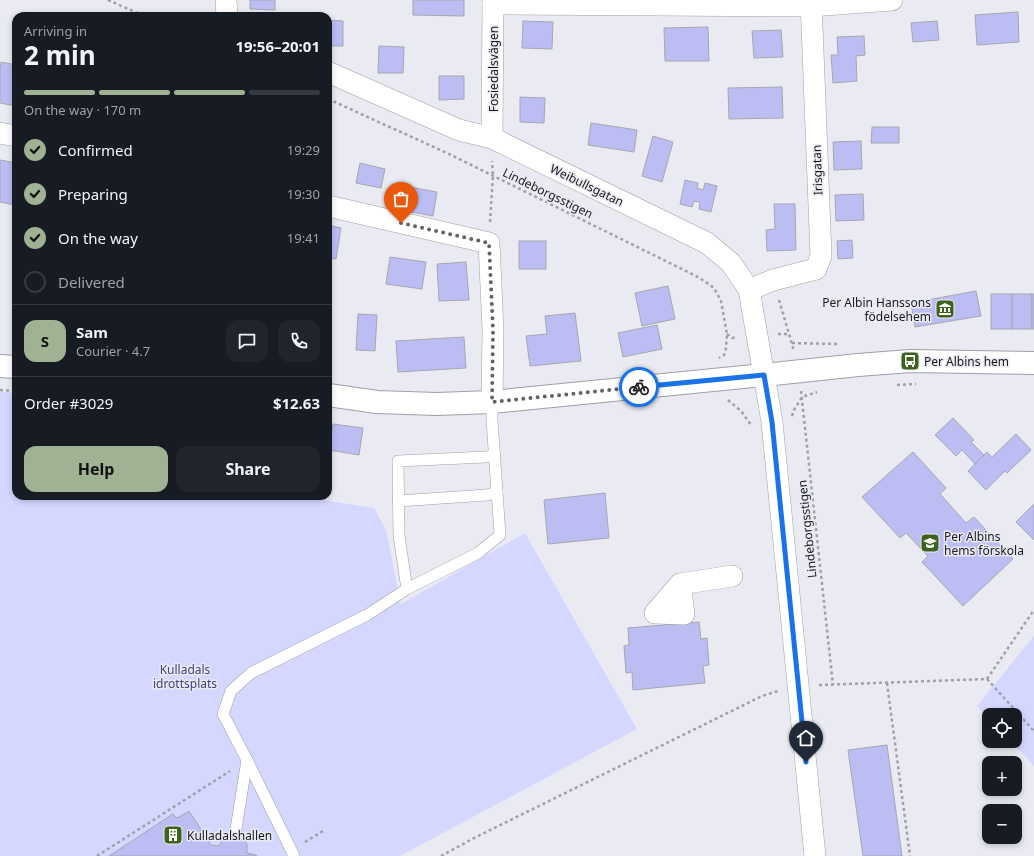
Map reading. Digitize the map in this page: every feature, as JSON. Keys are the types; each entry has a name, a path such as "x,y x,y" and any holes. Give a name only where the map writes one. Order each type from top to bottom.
{"street":[{"path":"226,0 227,12"},
{"path":"493,2 811,3 892,0"},
{"name":"Fosiedalsvägen","path":"492,138 493,2"},
{"name":"Irisgatan","path":"749,290 773,280 816,269 821,256 811,3"},
{"name":"Weibullsgatan","path":"332,74 459,130 492,138 707,243 731,263 749,290 772,422 815,856"},
{"path":"0,132 12,135"},
{"path":"332,207 489,243 493,330 492,402"},
{"path":"332,396 377,402 437,404 492,402 910,361 1034,363"},
{"path":"0,366 12,367"},
{"path":"680,584 732,576"}],"lane":[{"path":"294,856 223,714 231,691 252,673 367,615 407,589 478,553 500,535 492,402"},
{"path":"407,589 399,536 398,461 486,457 495,455"},
{"path":"398,501 487,495 498,492"},
{"path":"236,829 247,760"}],"path":[{"path":"108,0 135,12"},
{"name":"Lindeborgsstigen","path":"332,101 447,153 700,278 714,288 721,301 727,334 724,355 718,358"},
{"path":"489,243 493,176 492,138"},
{"path":"773,280 789,334"},
{"name":"Lindeborgsstigen","path":"799,371 833,685"},
{"path":"0,390 12,391"},
{"path":"987,679 1034,610"},
{"path":"441,856 483,833 762,696 798,686 987,679"},
{"path":"987,679 1034,731"},
{"path":"887,683 910,856"},
{"path":"97,856 247,760"},
{"path":"310,839 323,831"}],"green space":[{"name":"Kulladals idrottsplats","path":"0,392 12,393 12,500 321,500 374,508 386,530 401,604 525,533 637,729 400,856 0,856"},
{"path":"1034,636 1034,766 1017,748 1022,748 1022,708 982,708 982,711 977,706"}],"building":[{"path":"250,0 275,0 275,10 250,9"},
{"path":"413,0 464,0 464,16 413,15"},
{"path":"1018,12 1019,42 977,45 975,15"},
{"path":"332,20 343,21 343,46 332,46"},
{"path":"523,21 553,22 552,49 522,48"},
{"path":"937,21 939,40 913,42 911,23"},
{"path":"708,27 709,61 665,61 664,28"},
{"path":"781,30 783,57 754,58 752,31"},
{"path":"864,36 865,55 856,56 857,81 833,83 831,55 838,55 837,37"},
{"path":"379,46 404,47 403,73 378,73"},
{"path":"1,62 12,64 12,105 0,103"},
{"path":"439,76 464,76 464,99 439,100"},
{"path":"782,87 783,118 729,119 728,88"},
{"path":"520,97 545,98 544,123 520,122"},
{"path":"591,123 637,130 634,152 588,145"},
{"path":"872,127 899,127 899,143 871,143"},
{"path":"653,136 673,142 662,182 642,176"},
{"path":"861,141 862,169 834,170 833,142"},
{"path":"0,160 12,162 12,204 0,202"},
{"path":"360,163 385,169 381,188 356,183"},
{"path":"685,180 698,183 697,188 703,190 705,183 717,186 711,212 699,209 700,202 694,201 692,207 680,204"},
{"path":"410,187 437,192 433,216 406,211"},
{"path":"863,194 864,220 836,221 835,195"},
{"path":"774,204 795,204 796,250 767,251 766,230 775,229"},
{"path":"332,226 341,228 336,259 332,258"},
{"path":"852,240 853,258 838,259 837,241"},
{"path":"519,241 546,241 546,269 519,269"},
{"path":"390,257 426,262 422,289 386,284"},
{"path":"466,262 469,300 439,301 437,264"},
{"path":"668,286 675,319 642,326 635,293"},
{"name":"Per Albin Hanssons födelsehem","path":"976,291 981,316 915,327 911,303"},
{"path":"991,294 1012,294 1012,329 991,329"},
{"path":"1012,294 1032,294 1032,329 1012,329"},
{"path":"1032,294 1034,294 1034,329 1032,329"},
{"path":"575,313 581,361 530,366 526,336 547,334 545,316"},
{"path":"358,314 377,315 375,351 356,350"},
{"path":"657,325 662,349 623,357 618,333"},
{"path":"464,337 466,368 398,372 396,341"},
{"path":"953,418 974,440 971,442 984,455 975,464 962,450 956,456 935,435"},
{"path":"333,424 363,428 359,455 332,450"},
{"path":"1016,434 1031,450 1007,473 1005,471 986,490 968,471 987,452 992,457"},
{"path":"913,452 946,488 940,494 966,523 974,517 1013,559 963,606 922,562 928,556 906,533 900,538 862,497"},
{"path":"605,493 609,538 548,544 544,500"},
{"path":"1034,504 1034,540 1016,522"},
{"path":"699,622 701,639 707,638 709,665 703,666 705,683 633,690 632,672 626,673 624,646 629,645 628,628"},
{"path":"887,745 902,856 863,856 848,750"},
{"name":"Kulladalshallen","path":"189,811 211,845 219,846 223,837 238,833 247,844 247,853 257,856 109,856 173,814 177,818"}],"way so far":[{"path":"401,223 489,243 493,330 492,402 639,387"}],"place":[{"name":"Per Albin Hanssons födelsehem","path":"945,309"},
{"name":"Per Albins hem","path":"910,361"},
{"name":"Per Albins hems förskola","path":"930,543"},
{"name":"Kulladalshallen","path":"173,835"}],"route":[{"path":"639,387 764,375 772,422 806,762"}]}
